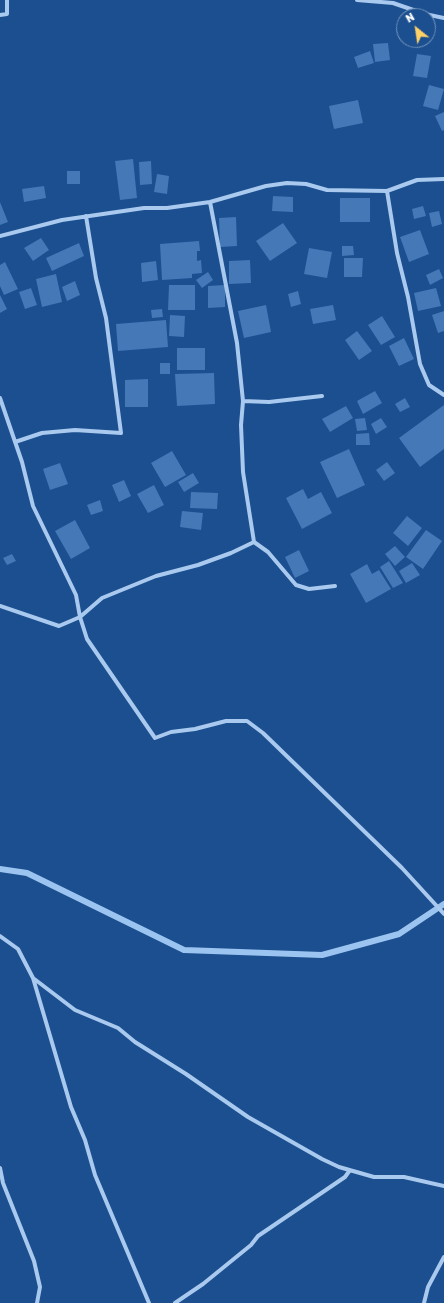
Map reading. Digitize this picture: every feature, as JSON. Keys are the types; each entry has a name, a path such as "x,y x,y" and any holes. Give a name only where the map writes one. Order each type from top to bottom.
{"street":[{"path":"0,15 7,14 7,0"},
{"path":"357,0 393,3 425,14 444,18"},
{"path":"393,3 398,0"},
{"path":"0,236 9,235 37,225 86,216 144,208 167,208 210,202 266,186 287,183 306,184 327,190 387,191 417,180 444,180"},
{"path":"387,191 397,253 408,297 420,364 429,385 444,395"},
{"path":"210,202 220,260 229,298 243,401 241,425 243,472 254,542 268,552 296,585 309,589 335,586"},
{"path":"15,442 42,433 75,430 121,432 106,318 96,278 86,216"},
{"path":"243,401 269,402 322,396"},
{"path":"0,398 22,462 33,506 76,595 86,639 155,738 171,732 195,729 226,721 247,721 263,733 402,868 444,914"},
{"path":"0,606 59,626 80,617 102,598 156,576 198,565 231,553 254,542"},
{"path":"0,936 18,949 33,978 71,1108 85,1140 95,1175 149,1303"},
{"path":"33,978 75,1010 118,1028 135,1042 186,1074 248,1117 322,1159 350,1170 374,1177 404,1177 444,1186"},
{"path":"0,1168 4,1184 34,1261 40,1287 37,1303"},
{"path":"175,1303 203,1284 251,1245 258,1236 345,1177 350,1170"},
{"path":"424,1303 428,1286 444,1256"}],"building":[{"path":"388,43 390,60 375,62 373,44"},
{"path":"370,51 374,63 358,68 354,57"},
{"path":"417,54 431,56 427,78 413,76"},
{"path":"429,85 444,89 438,110 423,106"},
{"path":"358,100 363,123 334,129 329,106"},
{"path":"444,112 444,130 442,131 435,116"},
{"path":"133,159 137,198 120,200 115,161"},
{"path":"151,161 152,184 140,185 139,162"},
{"path":"67,171 80,171 80,184 67,184"},
{"path":"157,174 169,176 167,194 154,192"},
{"path":"44,186 46,198 24,202 22,189"},
{"path":"273,196 293,197 293,212 272,211"},
{"path":"340,198 370,198 370,222 340,222"},
{"path":"0,202 8,222 0,225"},
{"path":"423,206 426,216 414,219 412,209"},
{"path":"439,211 442,224 432,227 429,213"},
{"path":"236,217 237,246 220,247 219,218"},
{"path":"283,223 297,243 270,261 256,241"},
{"path":"420,230 429,254 409,262 400,237"},
{"path":"41,238 49,250 33,261 24,248"},
{"path":"199,241 200,251 197,251 197,261 201,260 202,273 192,274 192,278 162,280 160,244"},
{"path":"79,243 84,256 52,271 46,258"},
{"path":"342,246 353,246 354,255 342,256"},
{"path":"309,248 332,252 327,278 304,274"},
{"path":"344,258 363,258 362,277 344,277"},
{"path":"250,260 251,283 229,284 229,261"},
{"path":"156,261 158,280 142,282 141,263"},
{"path":"5,262 18,289 4,295 0,286 0,265"},
{"path":"439,269 443,278 430,285 426,275"},
{"path":"208,272 213,280 202,288 196,280"},
{"path":"56,274 62,302 42,307 36,279"},
{"path":"75,281 80,295 67,301 62,287"},
{"path":"169,285 195,285 195,310 168,310"},
{"path":"225,285 225,307 208,308 208,286"},
{"path":"31,288 37,305 25,309 19,292"},
{"path":"436,288 441,306 418,311 414,293"},
{"path":"298,291 301,304 291,307 288,294"},
{"path":"0,295 7,309 0,313"},
{"path":"266,305 271,332 244,338 238,311"},
{"path":"333,305 336,320 313,324 310,309"},
{"path":"162,309 163,317 152,318 151,310"},
{"path":"444,311 444,331 438,333 432,315"},
{"path":"170,315 185,316 184,337 169,336"},
{"path":"382,316 395,337 381,345 368,325"},
{"path":"166,320 168,347 118,351 116,324"},
{"path":"357,331 372,351 359,360 345,340"},
{"path":"404,338 414,359 399,366 389,346"},
{"path":"177,348 205,348 205,370 177,370"},
{"path":"160,363 170,363 170,374 160,374"},
{"path":"214,373 215,404 177,406 175,374"},
{"path":"148,379 148,407 125,407 125,380"},
{"path":"375,391 382,403 363,414 357,401"},
{"path":"405,398 410,407 400,412 395,404"},
{"path":"444,405 444,449 420,467 399,438"},
{"path":"346,406 353,418 330,432 322,419"},
{"path":"365,418 367,430 357,431 355,419"},
{"path":"381,418 387,427 376,434 371,424"},
{"path":"369,433 370,445 356,445 356,434"},
{"path":"349,449 365,485 337,498 320,462"},
{"path":"172,451 186,475 165,487 151,463"},
{"path":"387,462 395,473 384,481 376,470"},
{"path":"60,463 68,484 50,490 43,469"},
{"path":"193,473 199,483 184,492 178,482"},
{"path":"124,480 131,496 119,502 112,485"},
{"path":"154,485 164,505 148,513 137,494"},
{"path":"303,489 308,499 321,492 332,513 302,529 286,498"},
{"path":"191,492 218,493 217,509 190,508"},
{"path":"100,500 103,511 91,515 87,505"},
{"path":"182,511 203,513 201,530 180,527"},
{"path":"407,516 422,528 408,546 393,533"},
{"path":"75,520 90,548 71,559 55,531"},
{"path":"426,530 442,541 423,569 406,557"},
{"path":"395,546 405,557 395,566 385,554"},
{"path":"299,550 309,571 295,578 285,557"},
{"path":"12,554 16,561 7,565 3,558"},
{"path":"389,561 403,583 393,588 380,567"},
{"path":"412,563 420,575 406,583 399,571"},
{"path":"367,564 372,574 379,570 391,589 366,603 350,574"}],"waterway":[{"path":"0,869 27,873 184,950 322,955 399,934 444,904"}]}
